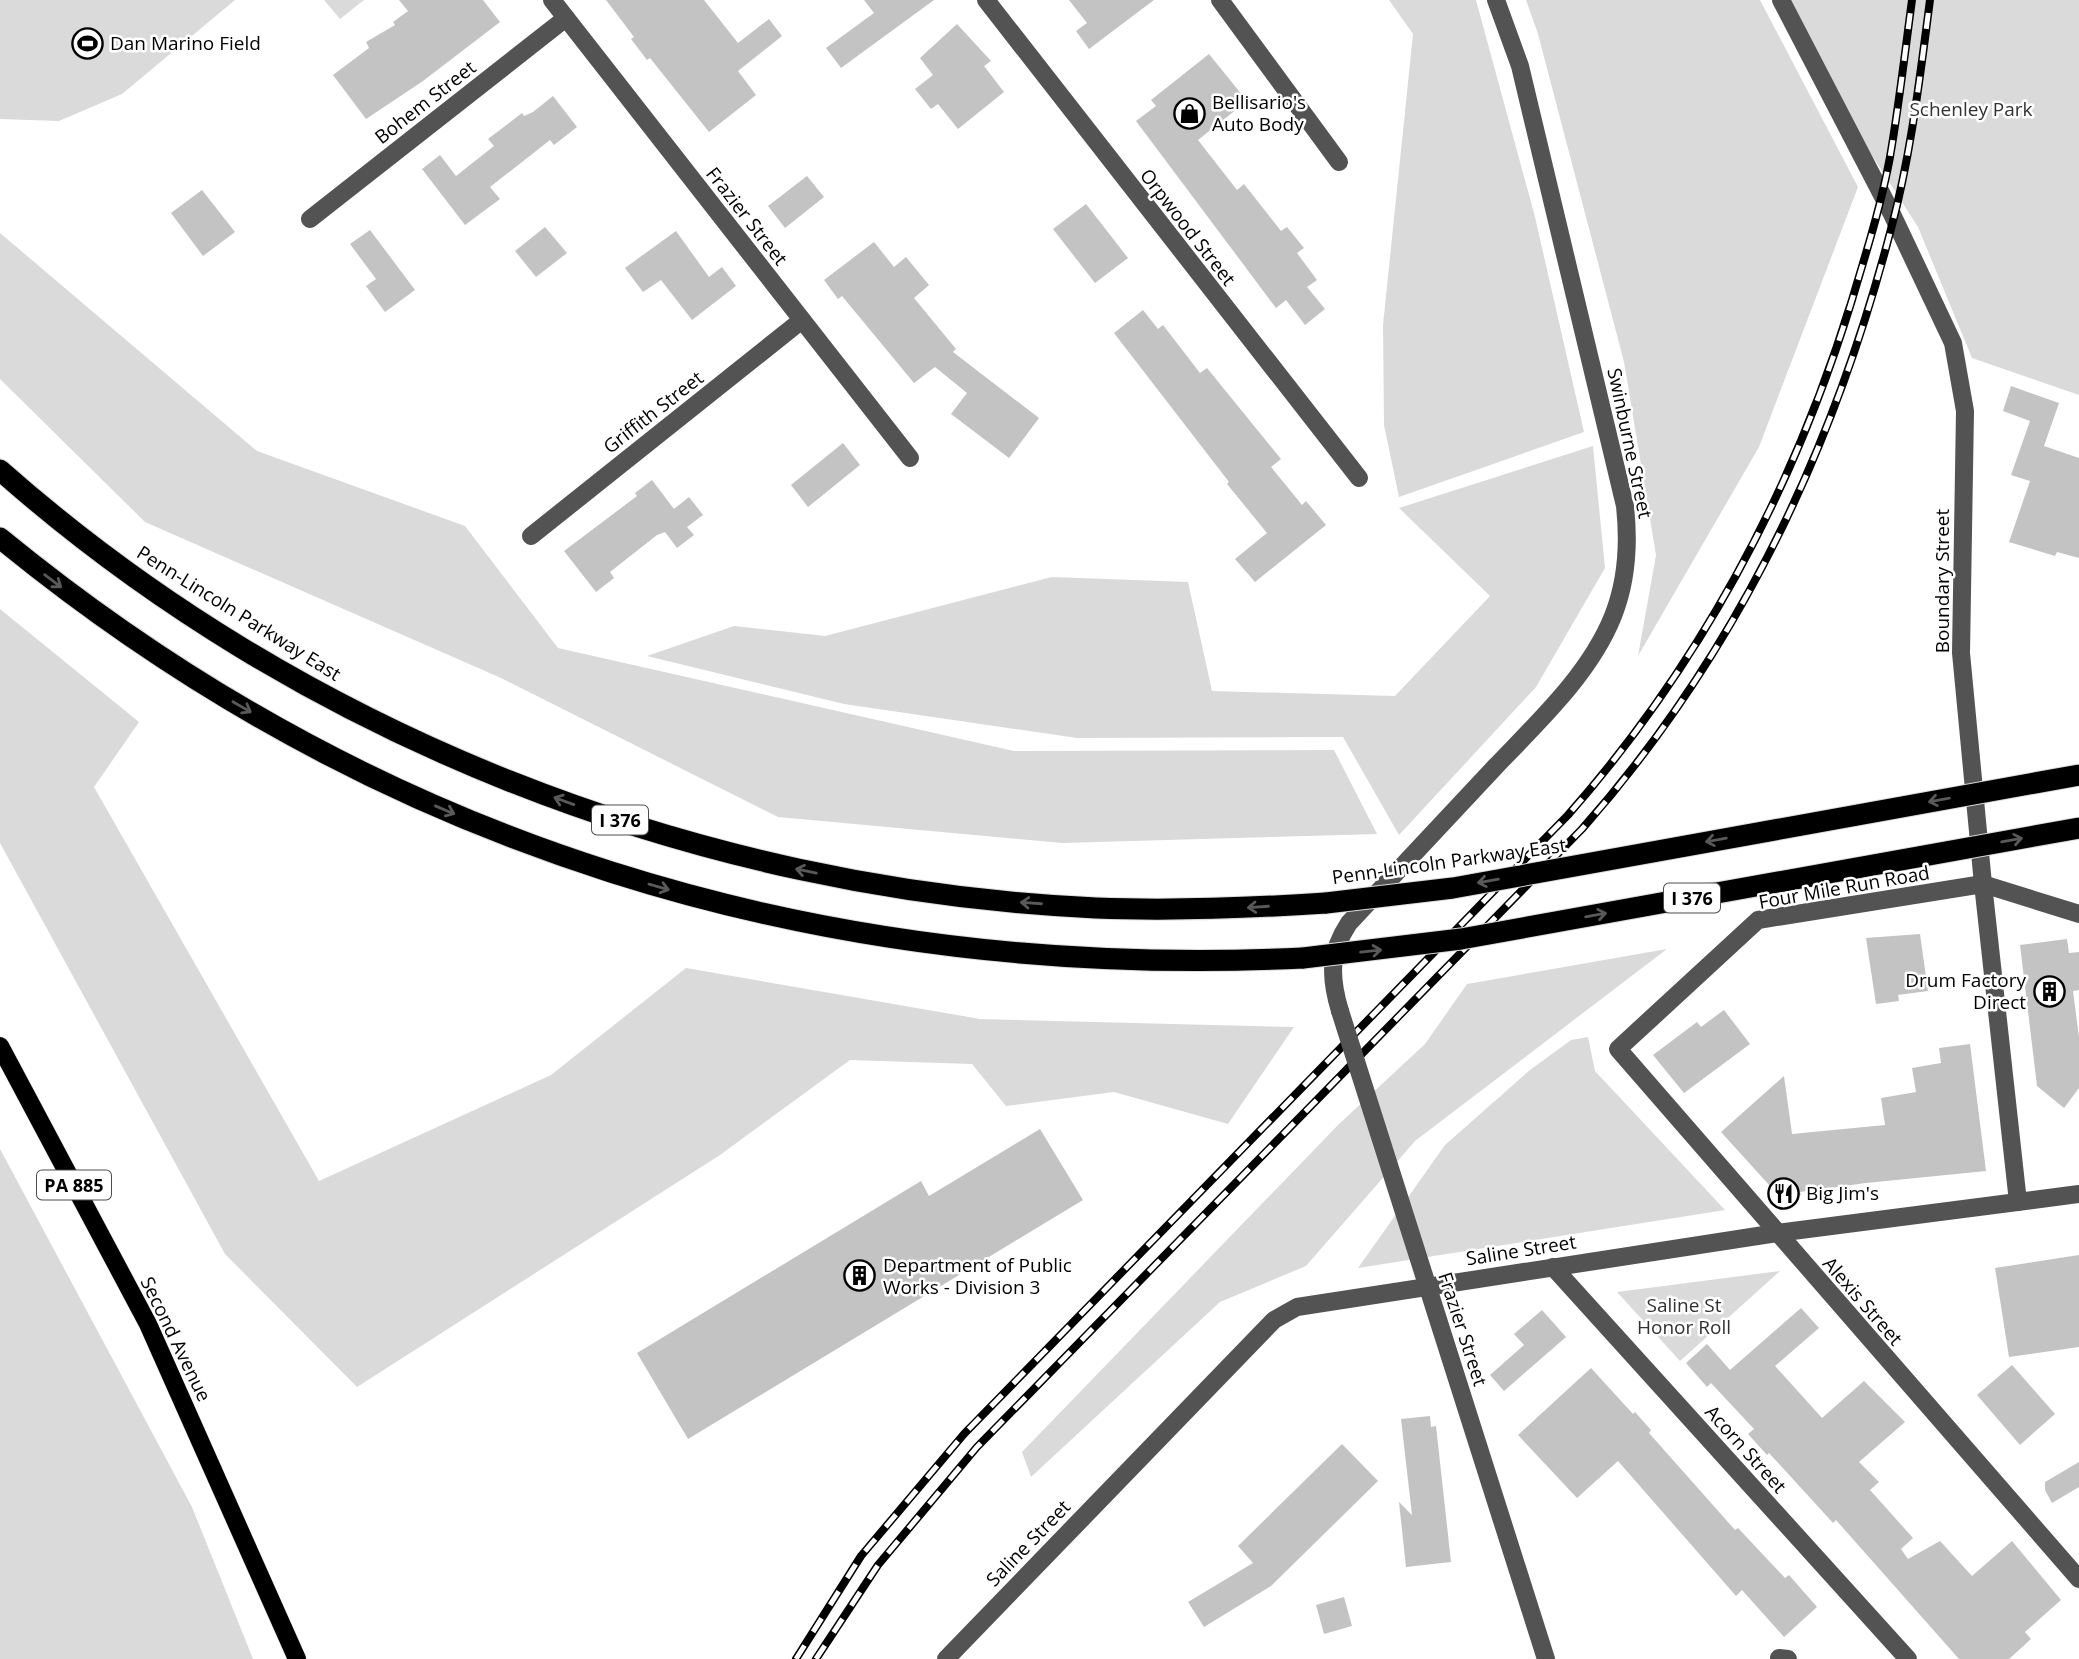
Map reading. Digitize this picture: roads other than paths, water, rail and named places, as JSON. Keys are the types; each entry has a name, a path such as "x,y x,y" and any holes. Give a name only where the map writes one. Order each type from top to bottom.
{"highway":[{"name":"Penn-Lincoln Parkway East","path":"0,470 72,530 132,574 246,648 321,692 397,731 522,786 660,834 803,870 973,898 1096,908 1170,909 1326,903 1453,888 2079,775"},
{"name":"I 376","path":"0,538 102,617 175,666 295,738 363,773 502,834 633,880 792,922 942,947 1094,960 1170,962 1303,958 1461,939 2079,828"}],"main road":[{"name":"Second Avenue","path":"0,1046 148,1324 297,1659"}],"street":[{"name":"Frazier Street","path":"552,0 911,458"},
{"name":"Orpwood Street","path":"986,0 1359,478"},
{"path":"1220,0 1339,162"},
{"name":"Swinburne Street","path":"1340,1011 1331,972 1339,938 1349,923 1515,747 1579,671 1613,618 1625,572 1628,549 1625,506 1520,66 1496,0"},
{"name":"Boundary Street","path":"1780,0 1891,212 1953,344 1965,411 1961,653 2018,1202"},
{"name":"Bohem Street","path":"310,219 566,18"},
{"name":"Griffith Street","path":"531,536 802,320"},
{"name":"Four Mile Run Road","path":"1618,1049 1758,920 1983,884 2079,914"},
{"name":"Frazier Street","path":"1340,1011 1546,1659"},
{"name":"Alexis Street","path":"1618,1049 2079,1579"},
{"name":"Saline Street","path":"946,1659 1274,1320 1297,1307 1777,1233 2079,1194"},
{"name":"Acorn Street","path":"1553,1266 1908,1659"},
{"path":"1779,1658 1788,1659"}],"railway":[{"path":"796,1659 861,1556 964,1434 1568,815 1616,758 1660,698 1737,573 1771,507 1828,371 1878,211 1896,118 1912,0"},
{"path":"816,1659 878,1565 977,1447 1582,829 1637,763 1687,694 1732,622 1772,548 1808,471 1840,392 1867,312 1898,201 1914,115 1930,0"}],"place":[{"name":"Dan Marino Field","path":"87,43"},
{"name":"Bellisario's Auto Body","path":"1189,113"},
{"name":"Drum Factory Direct","path":"2049,991"},
{"name":"Big Jim's","path":"1783,1193"},
{"name":"Department of Public Works - Division 3","path":"860,1276"}],"park label":[{"name":"Schenley Park","path":"1971,109"},
{"name":"Saline St Honor Roll","path":"1684,1316"}]}
